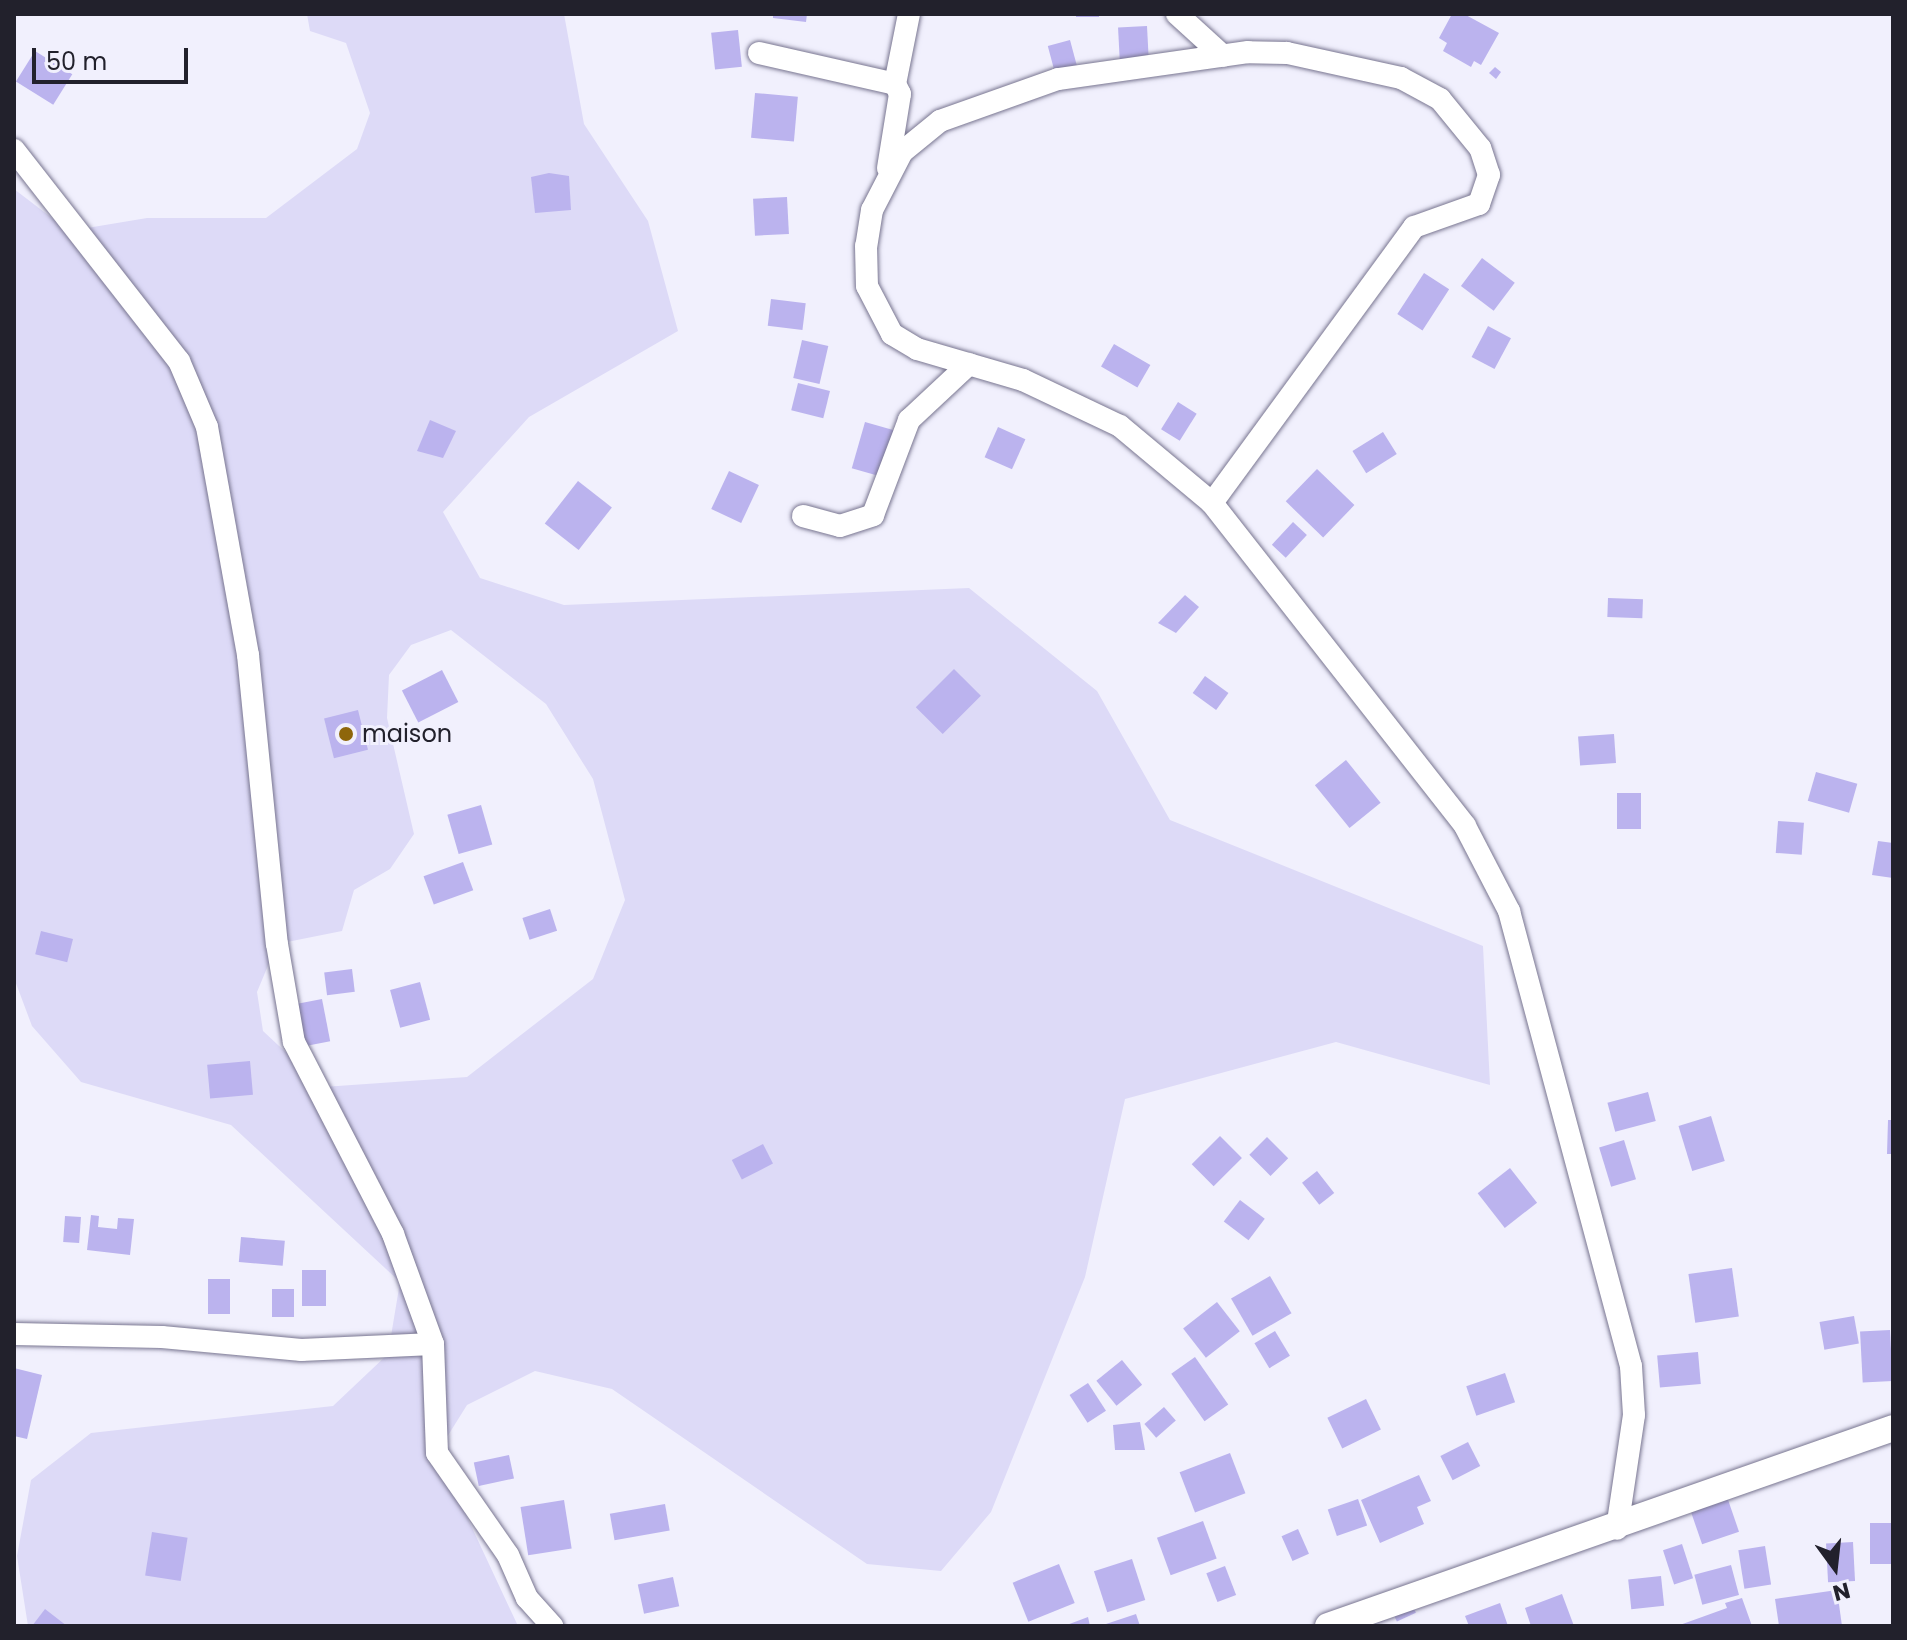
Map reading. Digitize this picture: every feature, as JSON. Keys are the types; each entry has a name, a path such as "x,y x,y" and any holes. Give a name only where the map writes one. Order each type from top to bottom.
{"street":[{"path":"909,14 895,84 900,94 887,173 872,210 866,246 867,286 876,312 892,334 917,349 1023,380 1120,426 1212,503 1465,826 1509,911 1631,1366 1634,1415 1617,1529"},
{"path":"1177,14 1223,56"},
{"path":"759,53 895,84"},
{"path":"887,173 902,152 940,121 993,100 1058,79 1223,56 1287,53 1401,78 1440,99 1480,148 1489,175 1479,204 1414,227 1212,503"},
{"path":"14,150 179,361 207,427 248,655 277,944 294,1042 393,1234 433,1344 437,1453 508,1555 527,1598 552,1626"},
{"path":"803,516 840,526 873,515 909,420 969,364"},
{"path":"14,1334 162,1337 301,1350 433,1344"},
{"path":"1328,1626 1617,1529 1893,1428"}],"shaded area":[{"path":"307,14 564,14 584,124 648,221 678,331 529,417 443,512 480,578 564,605 969,588 1097,691 1170,820 1483,946 1490,1085 1336,1042 1125,1099 1085,1277 991,1512 941,1571 867,1564 612,1389 535,1371 467,1405 437,1453 518,1626 28,1626 17,1556 31,1480 91,1433 333,1406 388,1354 400,1282 231,1125 81,1082 32,1026 14,978 14,189 69,231 147,218 266,218 357,149 370,113 346,43 310,31","holes":["451,630 546,704 593,779 625,900 593,979 467,1077 323,1087 263,1031 257,992 277,944 342,931 354,890 390,869 414,834 387,718 389,675 411,645"]}],"building":[{"path":"773,14 807,14 806,22 773,18"},
{"path":"1076,14 1099,14 1099,17 1076,17"},
{"path":"1452,14 1464,14 1499,33 1481,65 1474,61 1471,67 1443,51 1447,43 1439,38"},
{"path":"1147,26 1149,59 1120,60 1118,28"},
{"path":"738,30 742,67 715,70 711,33"},
{"path":"1070,40 1078,69 1056,75 1048,46"},
{"path":"35,51 72,74 53,105 16,82"},
{"path":"1495,67 1501,72 1496,79 1489,73"},
{"path":"755,93 798,97 794,142 751,138"},
{"path":"549,173 569,176 571,210 535,213 531,177"},
{"path":"787,197 789,234 755,236 753,199"},
{"path":"1482,258 1515,283 1494,311 1461,286"},
{"path":"1424,273 1449,289 1422,330 1397,314"},
{"path":"771,299 806,303 802,330 768,326"},
{"path":"1488,326 1511,338 1495,369 1472,357"},
{"path":"802,340 828,346 820,384 793,378"},
{"path":"1114,344 1150,365 1137,388 1101,367"},
{"path":"798,383 830,391 823,418 791,410"},
{"path":"1178,402 1197,414 1180,441 1161,429"},
{"path":"430,420 456,431 443,458 417,451"},
{"path":"865,422 896,431 883,477 852,468"},
{"path":"998,427 1025,439 1012,469 985,457"},
{"path":"1383,432 1397,454 1366,473 1352,451"},
{"path":"1317,469 1354,505 1323,537 1286,501"},
{"path":"729,471 759,485 741,523 711,509"},
{"path":"578,481 612,507 579,550 545,524"},
{"path":"1293,522 1307,535 1286,558 1272,545"},
{"path":"1185,595 1199,607 1176,633 1158,623"},
{"path":"1608,598 1643,599 1642,618 1607,617"},
{"path":"954,669 981,696 943,734 916,707"},
{"path":"442,670 458,702 418,723 402,690"},
{"path":"1205,676 1228,693 1216,710 1193,693"},
{"name":"maison","path":"358,710 368,750 334,758 324,718"},
{"path":"1614,734 1616,763 1580,765 1578,737"},
{"path":"1346,760 1381,803 1350,828 1315,785"},
{"path":"1816,772 1857,784 1849,813 1808,801"},
{"path":"1617,793 1641,793 1641,829 1617,829"},
{"path":"481,805 492,844 459,854 447,815"},
{"path":"1778,821 1804,823 1802,855 1776,853"},
{"path":"1878,841 1893,843 1893,878 1872,875"},
{"path":"463,862 473,890 434,905 424,876"},
{"path":"550,909 557,931 530,940 522,918"},
{"path":"41,931 73,939 67,962 35,954"},
{"path":"352,969 355,992 327,995 324,972"},
{"path":"420,982 430,1020 400,1028 390,990"},
{"path":"322,999 330,1041 306,1046 297,1004"},
{"path":"250,1061 253,1095 210,1099 207,1065"},
{"path":"1648,1092 1656,1121 1615,1132 1607,1103"},
{"path":"1711,1116 1725,1161 1692,1171 1678,1126"},
{"path":"1888,1120 1893,1120 1893,1154 1887,1154"},
{"path":"1220,1136 1242,1158 1214,1186 1192,1164"},
{"path":"1267,1137 1288,1158 1271,1176 1249,1155"},
{"path":"1624,1140 1636,1179 1611,1187 1599,1148"},
{"path":"763,1144 773,1164 742,1179 732,1160"},
{"path":"1510,1168 1537,1203 1505,1228 1478,1193"},
{"path":"1317,1171 1334,1193 1319,1205 1302,1183"},
{"path":"1240,1200 1265,1219 1249,1240 1224,1222"},
{"path":"91,1215 99,1216 98,1227 117,1229 118,1218 134,1219 130,1255 87,1250"},
{"path":"65,1216 81,1217 79,1243 63,1242"},
{"path":"241,1237 285,1241 283,1266 239,1262"},
{"path":"1732,1268 1739,1317 1695,1323 1688,1274"},
{"path":"302,1270 326,1270 326,1306 302,1306"},
{"path":"1270,1276 1292,1313 1253,1336 1231,1298"},
{"path":"208,1279 230,1279 230,1314 208,1314"},
{"path":"272,1289 294,1289 294,1317 272,1317"},
{"path":"1217,1302 1240,1331 1206,1358 1183,1328"},
{"path":"1854,1316 1859,1344 1824,1350 1820,1322"},
{"path":"1890,1330 1893,1381 1863,1383 1860,1332"},
{"path":"1275,1331 1290,1356 1269,1368 1254,1343"},
{"path":"1698,1352 1701,1384 1660,1387 1657,1356"},
{"path":"1195,1357 1228,1405 1205,1421 1171,1374"},
{"path":"1122,1360 1142,1385 1116,1406 1096,1381"},
{"path":"14,1368 42,1375 27,1439 14,1436"},
{"path":"1505,1373 1515,1402 1476,1416 1466,1386"},
{"path":"1088,1383 1106,1411 1088,1423 1070,1395"},
{"path":"1366,1399 1381,1430 1342,1448 1327,1418"},
{"path":"1164,1407 1176,1421 1156,1438 1144,1424"},
{"path":"1140,1422 1145,1450 1115,1450 1113,1425"},
{"path":"1468,1442 1480,1466 1453,1480 1440,1456"},
{"path":"1230,1453 1245,1493 1195,1512 1180,1472"},
{"path":"509,1455 514,1478 479,1486 474,1462"},
{"path":"1419,1475 1431,1501 1417,1507 1424,1524 1380,1543 1361,1500"},
{"path":"1725,1491 1739,1532 1702,1544 1688,1504"},
{"path":"1358,1499 1367,1525 1337,1536 1328,1509"},
{"path":"564,1500 572,1548 528,1555 521,1507"},
{"path":"665,1504 670,1531 615,1540 610,1514"},
{"path":"1203,1521 1217,1559 1171,1575 1157,1538"},
{"path":"1870,1523 1893,1523 1893,1564 1870,1564"},
{"path":"1298,1529 1309,1554 1293,1561 1282,1536"},
{"path":"152,1532 188,1538 181,1581 145,1575"},
{"path":"1853,1542 1855,1581 1828,1582 1826,1543"},
{"path":"1682,1544 1693,1578 1674,1584 1663,1550"},
{"path":"1765,1546 1771,1585 1744,1589 1738,1550"},
{"path":"1132,1559 1145,1600 1107,1612 1094,1571"},
{"path":"1059,1564 1075,1603 1028,1622 1013,1583"},
{"path":"1731,1565 1739,1595 1702,1605 1694,1575"},
{"path":"1225,1566 1236,1595 1217,1602 1206,1573"},
{"path":"1661,1576 1664,1606 1631,1609 1628,1579"},
{"path":"673,1577 679,1606 644,1614 638,1584"},
{"path":"1837,1590 1842,1626 1779,1626 1775,1599"},
{"path":"1562,1594 1574,1626 1531,1626 1525,1608"},
{"path":"1742,1598 1752,1626 1677,1626 1727,1608 1725,1603"},
{"path":"1410,1600 1416,1613 1397,1622 1391,1609"},
{"path":"1500,1603 1508,1626 1469,1626 1465,1616"},
{"path":"45,1609 67,1626 32,1626"},
{"path":"1136,1614 1140,1626 1103,1626 1103,1625"},
{"path":"1088,1617 1090,1626 1064,1626"}],"place":[{"name":"maison","path":"346,734"}]}
